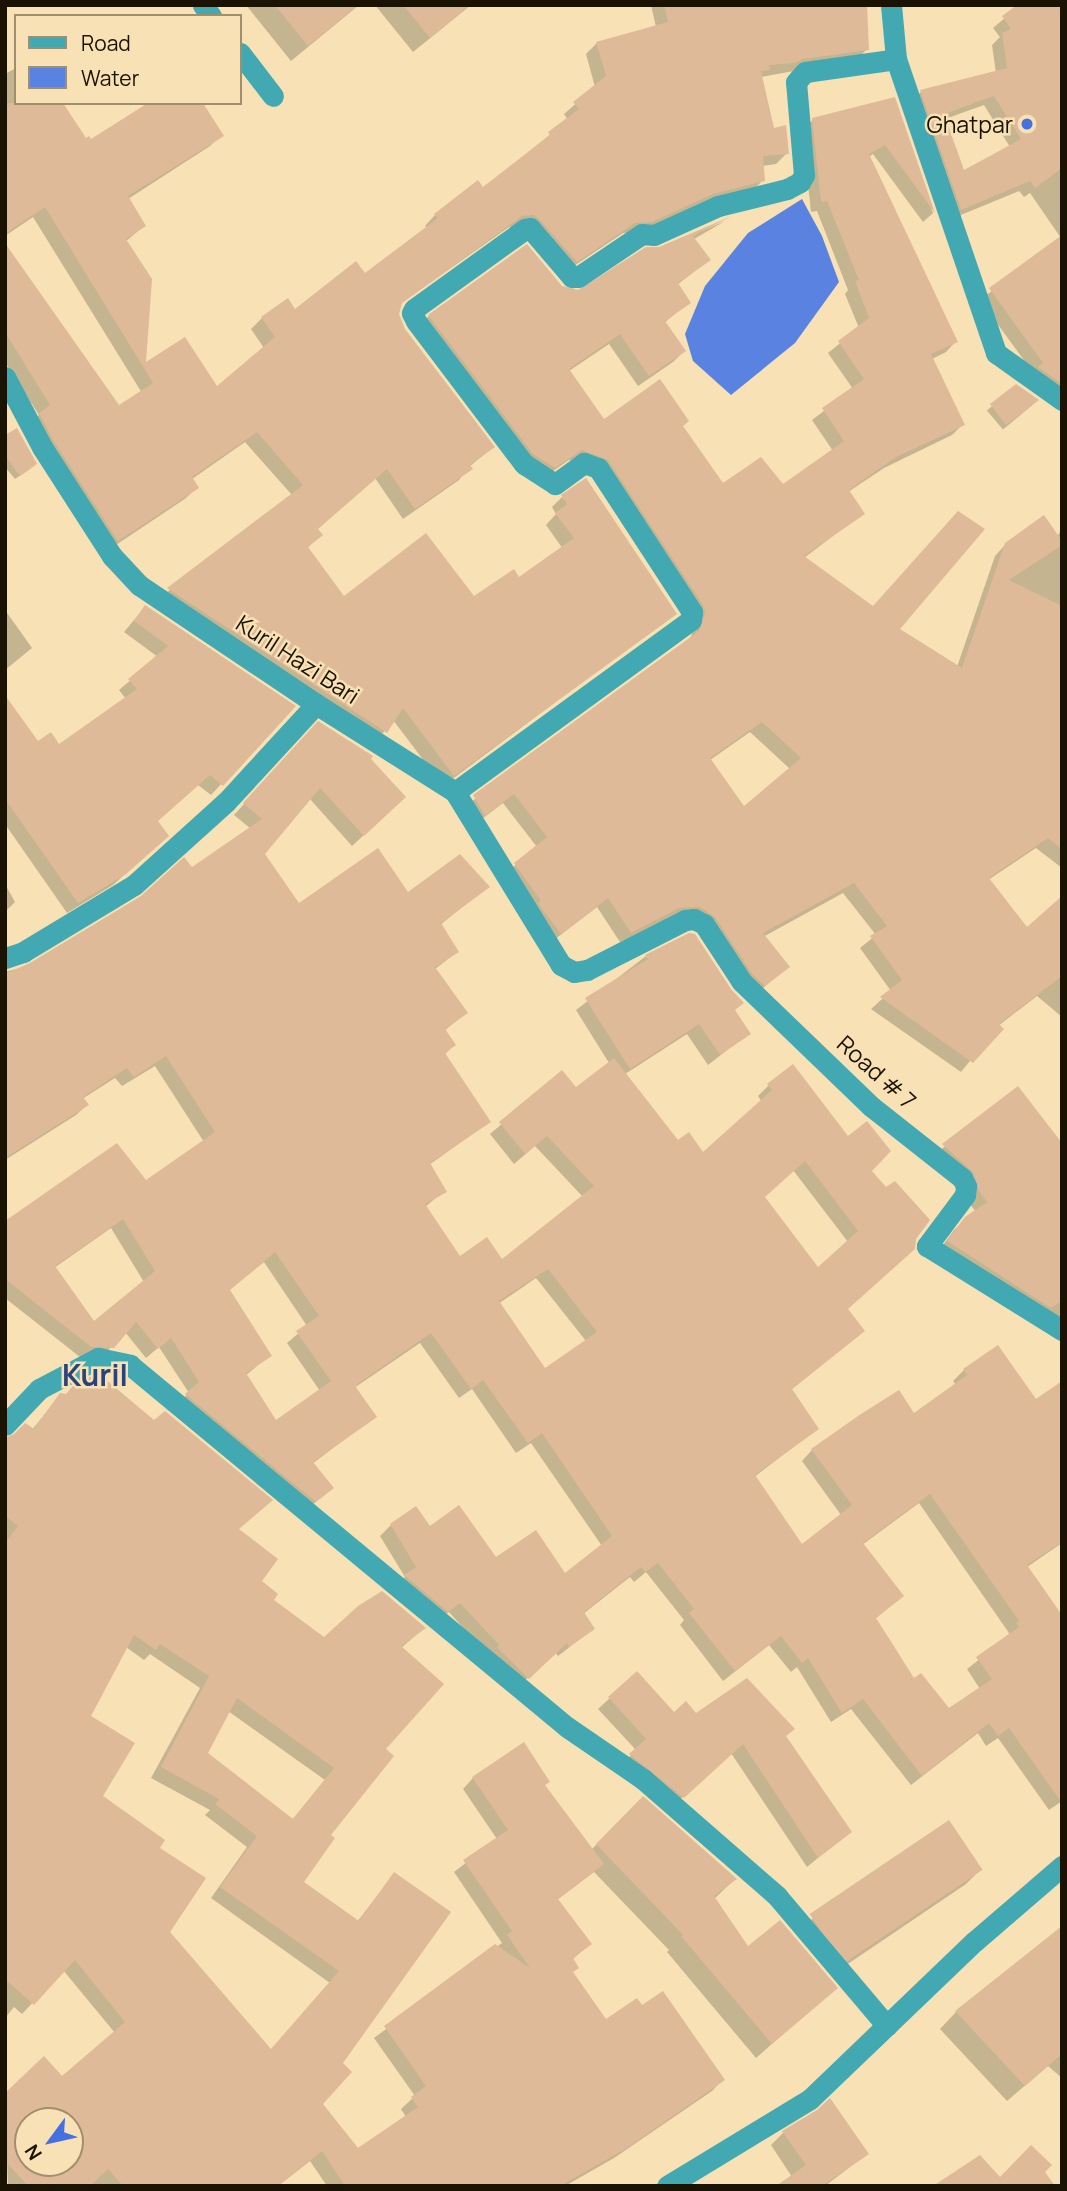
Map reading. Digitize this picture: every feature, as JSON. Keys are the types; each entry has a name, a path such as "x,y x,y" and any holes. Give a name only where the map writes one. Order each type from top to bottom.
{"street":[{"path":"891,5 896,59 996,353 1062,400"},
{"path":"242,56 273,96"},
{"path":"455,792 691,620 692,612 598,468 584,463 555,484 524,464 416,321 412,313 414,309 525,229 530,228 572,277 578,276 642,234 654,235 718,206 787,188 800,182 804,175 796,82 805,72 896,59"},
{"name":"Kuril Hazi Bari","path":"5,377 42,447 123,570 139,585 316,704 455,792 561,965 574,972"},
{"path":"5,958 23,952 134,886 226,802 316,704"},
{"name":"Road # 7","path":"574,972 587,970 632,950 685,920 694,919 704,924 742,982 872,1107 962,1178 966,1186 965,1195 928,1246 1062,1330"},
{"path":"5,1425 38,1389 98,1358 130,1365 567,1727 643,1779 726,1851 777,1896 887,2026"},
{"path":"667,2186 810,2099 975,1941 1062,1866"}],"water":[{"path":"802,199 822,236 839,282 795,343 731,395 693,361 685,334 705,286 748,233"}],"building":[{"path":"275,5 358,5 308,46"},
{"path":"403,5 470,5 430,38"},
{"path":"664,5 867,5 869,50 769,65 770,70 761,71 774,128 786,125 789,154 763,156 765,181 713,194 652,222 635,223 577,262 539,219 534,215 522,216 402,303 399,314 405,329 495,447 470,465 473,469 415,509 387,469 318,529 323,535 308,547 344,596 426,533 474,596 514,569 519,577 574,538 555,513 567,504 561,495 586,478 677,614 454,776 403,708 387,733 167,588 303,485 257,432 192,477 199,488 118,541 53,440 39,413 50,405 5,332 5,243 119,405 153,383 45,207 5,234 5,103 64,105 86,138 89,136 91,139 145,105 204,105 224,136 128,196 146,226 126,239 152,279 146,362 185,337 217,386 275,337 261,317 288,298 295,309 356,261 365,273 438,218 434,214 478,180 483,187 579,109 573,102 606,76 596,42 668,22"},
{"path":"1017,5 1062,5 1062,168 1035,188 1030,181 961,210 920,90 1007,68 1002,33 1011,29 1002,16","holes":["994,96 1021,139 964,170 944,114"]},
{"path":"895,97 935,213 885,145 869,154 958,342 931,354 965,425 896,457 849,490 865,514 804,556 873,606 958,511 985,529 900,629 962,668 1005,543 1044,515 1062,541 1062,545 1009,580 1062,606 1062,849 1048,838 989,878 1027,927 1062,896 1062,976 999,1024 1004,1029 973,1063 880,997 902,980 870,936 887,926 854,883 763,933 790,967 765,986 752,974 715,917 700,907 679,908 631,933 608,898 561,934 514,863 547,837 514,794 485,816 473,795 699,631 705,613 703,605 608,460 582,450 555,468 533,454 428,315 527,244 562,286 578,290 646,247 659,247 732,216 693,236 711,260 678,283 691,303 665,321 686,351 649,376 620,334 569,369 604,419 660,379 689,421 683,426 723,483 761,457 783,484 844,441 822,408 864,379 838,341 869,318 855,281 859,280 827,201 821,202 812,118","holes":["762,722 801,758 744,806 710,758"]},
{"path":"1062,235 1062,384 1038,367 1043,363 989,288"},
{"path":"1016,384 1039,400 1006,425 990,404"},
{"path":"17,428 37,464 20,476 5,455 5,435"},
{"path":"145,605 296,706 223,786 210,775 158,821 169,836 126,874 78,903 5,799 5,695 38,741 51,732 59,744 137,689 128,679 168,646 134,621"},
{"path":"318,721 373,756 371,759 406,797 364,836 320,788 265,854 299,903 378,848 408,892 460,854 490,887 441,923 459,952 435,967 468,1013 445,1029 456,1045 445,1053 491,1122 430,1163 447,1192 425,1204 460,1256 487,1237 502,1259 594,1186 547,1136 525,1154 499,1122 562,1070 576,1087 614,1058 678,1140 689,1132 703,1152 772,1090 767,1084 793,1064 848,1136 867,1121 891,1151 872,1171 886,1187 895,1181 930,1220 916,1239 915,1249 848,1309 865,1331 792,1389 819,1429 755,1475 802,1544 852,1505 811,1449 899,1390 914,1413 967,1375 963,1369 998,1345 1036,1399 1062,1381 1062,1542 1027,1565 1062,1615 1062,1803 1009,1728 998,1736 989,1723 922,1776 863,1699 842,1713 808,1658 802,1663 781,1636 735,1671 689,1613 694,1609 658,1563 645,1572 641,1567 584,1612 595,1629 569,1647 567,1643 529,1679 497,1647 499,1645 460,1603 448,1612 404,1575 416,1567 390,1524 416,1506 430,1526 459,1505 496,1557 536,1530 565,1573 612,1536 542,1433 528,1443 483,1380 471,1389 431,1333 355,1386 377,1417 313,1462 334,1488 316,1502 185,1394 199,1382 171,1338 158,1349 136,1322 114,1348 91,1347 5,1279 5,1221 117,1143 146,1180 215,1132 166,1056 134,1077 127,1068 83,1097 89,1105 5,1158 5,974 30,963 141,896 184,857 192,867 262,819 243,803","holes":["805,1161 858,1231 818,1267 765,1197","123,1219 155,1271 94,1321 55,1266","275,1252 319,1316 296,1331 331,1381 276,1420 246,1373 272,1356 230,1290","548,1269 597,1332 545,1368 499,1301","930,1494 1019,1621 1016,1623 1019,1627 976,1657 992,1679 949,1708 921,1673 914,1678 876,1618 904,1596 863,1543"]},
{"path":"689,933 695,934 731,989 744,1003 735,1010 751,1034 720,1055 699,1024 630,1069 585,998 648,959 645,955"},
{"path":"1018,1086 1062,1143 1062,1301 1051,1308 947,1241 965,1217 987,1202 979,1191 973,1172 942,1144"},
{"path":"98,1373 154,1420 165,1411 273,1500 239,1529 278,1559 262,1581 278,1594 274,1600 324,1637 358,1606 382,1591 426,1628 401,1646 444,1684 386,1749 394,1756 331,1835 335,1838 304,1882 359,1921 394,1872 451,1912 343,2063 352,2072 323,2104 358,2148 418,2107 411,2097 426,2086 384,2026 495,1944 530,1968 507,1935 512,1931 463,1860 508,1830 472,1777 524,1742 550,1782 545,1785 604,1864 558,1899 592,1944 573,1958 579,1968 573,1972 606,2019 637,1998 642,2005 663,1991 725,2080 627,2148 560,2186 345,2186 322,2151 278,2186 123,2186 108,2169 90,2186 28,2186 20,2177 84,2177 84,2107 14,2107 14,2171 5,2161 5,2093 44,2056 62,2076 125,2022 75,1960 34,2005 5,1979 5,1543 18,1526 5,1516 5,1438 14,1434 25,1423 34,1429 60,1393 66,1394 73,1386","holes":["134,1635 156,1650 160,1644 209,1676 161,1767 219,1799 215,1804 257,1836 220,1887 339,1971 271,2049 170,1932 206,1878 160,1848 165,1840 103,1796 135,1743 91,1716","237,1698 334,1768 293,1819 208,1753"]},
{"path":"637,1671 674,1712 686,1701 696,1713 747,1678 795,1729 786,1736 852,1832 818,1858 743,1744 684,1798 629,1754 646,1739 608,1697"},
{"path":"643,1796 737,1879 714,1896 748,1946 780,1920 838,1988 772,2044 681,1936 683,1935 596,1844"},
{"path":"949,1820 983,1870 843,1964 810,1914"},
{"path":"1062,1926 1062,2054 1025,2086 955,2011"},
{"path":"830,2098 869,2154 822,2186 776,2186 806,2165 782,2131 817,2110"},
{"path":"1031,2145 1052,2165 1045,2172 1055,2186 933,2186 980,2155 1000,2177"}],"place":[{"name":"Ghatpar","path":"1027,124"}],"district":[{"name":"Kuril","path":"95,1375"}]}
